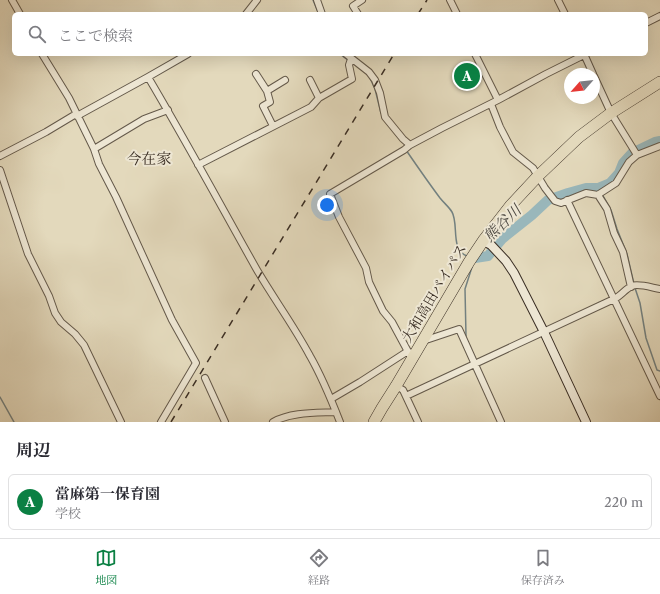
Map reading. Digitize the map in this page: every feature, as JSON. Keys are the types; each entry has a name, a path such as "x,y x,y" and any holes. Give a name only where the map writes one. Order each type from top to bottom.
{"highway":[{"name":"大和高田バイパス","path":"374,422 396,386 410,355 422,342 469,262 484,244 511,205 538,176 579,137 611,113 660,82"}],"street":[{"path":"12,0 19,12"},
{"path":"247,12 256,0"},
{"path":"317,0 321,12"},
{"path":"357,12 353,6 362,0"},
{"path":"450,0 455,12"},
{"path":"558,0 564,12"},
{"path":"648,23 660,16"},
{"path":"43,56 69,98 94,149 99,164 116,197 172,320 196,363 161,422"},
{"path":"0,156 185,56"},
{"path":"476,56 498,100"},
{"path":"331,399 410,355 392,322 383,311 369,282 366,268 339,217 330,194 410,145 581,56"},
{"path":"586,56 591,68"},
{"path":"198,165 311,108 319,98 352,78 348,59"},
{"path":"348,59 362,66 370,72 376,80 385,117 410,145"},
{"path":"256,74 267,91 270,102 263,106 273,126"},
{"path":"148,77 168,110 258,272 309,354 325,384 340,422"},
{"path":"267,91 285,80"},
{"path":"310,80 319,98"},
{"path":"600,88 611,113 636,152"},
{"path":"491,104 500,127 514,152 533,168 555,201 561,203 586,193 600,193 616,183 636,152 660,146"},
{"path":"94,149 144,119 168,110"},
{"path":"0,170 28,254 46,290 55,313 61,322 76,334 84,345 121,422"},
{"path":"600,193 607,209 614,234 623,252 633,286"},
{"path":"567,200 660,396"},
{"path":"484,244 506,261 514,273 544,332 586,422"},
{"path":"406,396 614,299 633,286 660,289"},
{"path":"422,342 459,329 501,422"},
{"path":"204,378 225,422"},
{"path":"396,386 403,390 418,422"},
{"path":"273,422 278,419 300,414 336,412"}],"waterway":[{"name":"熊谷川","path":"313,0 318,12"},
{"name":"熊谷川","path":"343,56 349,61"},
{"name":"熊谷川","path":"370,78 375,89 381,113"},
{"name":"熊谷川","path":"475,258 488,256 502,239 548,200 586,188 598,188 610,183 619,173 623,163 632,153 660,141"},
{"name":"熊谷川","path":"406,150 440,198 452,212 458,248 467,256"},
{"path":"602,194 611,210 627,254 634,284"},
{"path":"466,336 465,289 472,267"},
{"path":"635,288 640,303 646,338 657,370 660,371"},
{"path":"0,397 14,422"}],"railway":[{"path":"419,12 427,0"},
{"path":"171,422 393,56"}],"place":[{"name":"當麻第一保育園","path":"467,76"}],"district":[{"name":"今在家","path":"149,158"}]}
